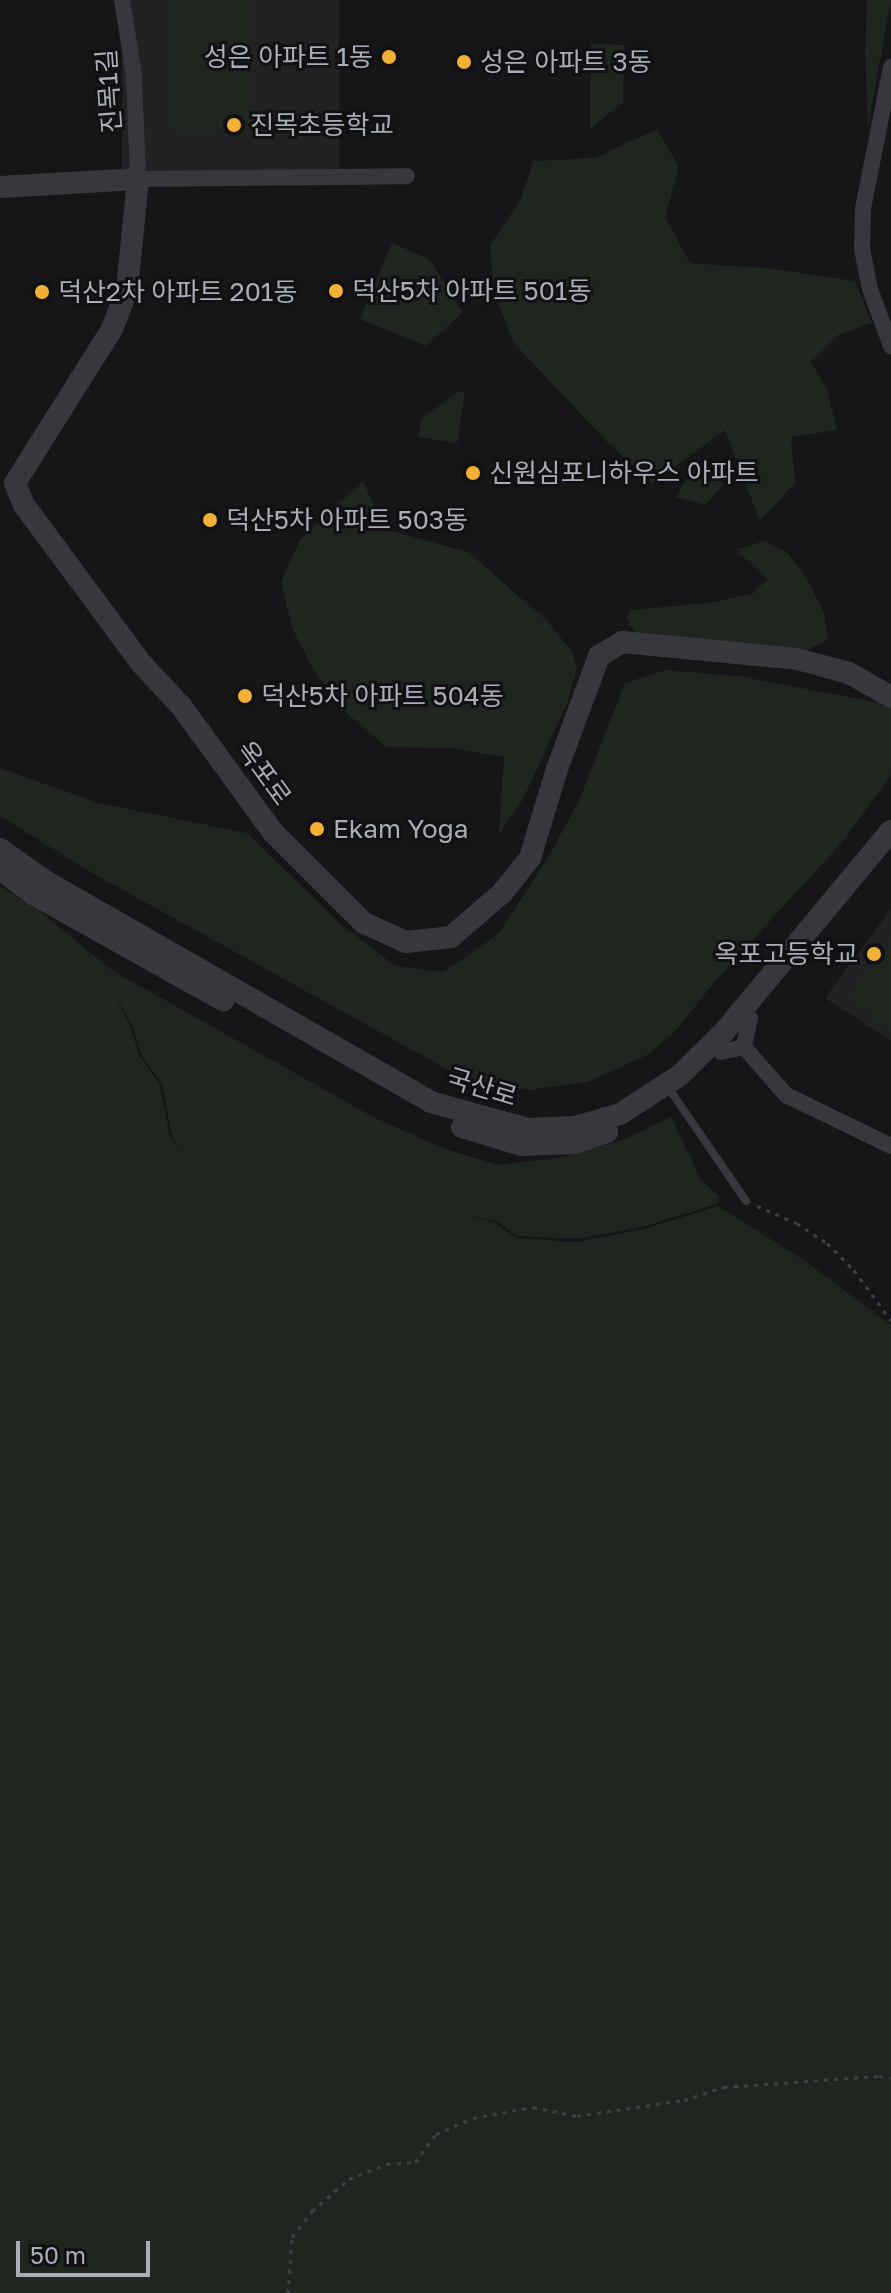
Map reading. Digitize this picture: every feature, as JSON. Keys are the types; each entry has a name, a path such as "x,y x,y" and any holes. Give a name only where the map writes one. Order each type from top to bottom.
{"street":[{"name":"진목1길","path":"122,0 134,76 138,179"},
{"path":"891,67 863,209 862,249 870,289 891,346"},
{"path":"0,187 138,179 407,176"},
{"name":"옥포로","path":"138,179 127,290 112,329 8,481 140,662 181,706 272,831 364,923 406,942 451,937 502,893 530,858 570,732 599,656 622,642 724,649 797,659 849,673 891,697"},
{"name":"국산로","path":"0,849 47,882 431,1102 528,1129 575,1127 620,1114 679,1076 723,1033 891,831"},
{"name":"국산로","path":"0,869 33,894 411,1105 470,1130 522,1145 575,1143 628,1125 672,1093 721,1052 891,846"},
{"path":"744,1047 750,1018"},
{"path":"721,1052 744,1047"},
{"path":"744,1047 786,1095 891,1146"}],"lane":[{"path":"672,1093 746,1201"}],"path":[{"path":"746,1201 797,1223 827,1243 854,1270 891,1321"},
{"path":"288,2293 292,2237 312,2211 349,2179 387,2164 415,2162 436,2134 473,2118 533,2107 577,2116 592,2115 684,2100 724,2087 879,2076 891,2078"}],"shaded area":[{"name":"진목초등학교","path":"122,0 339,0 339,180 122,180"},
{"path":"169,0 250,0 250,133 169,133"},
{"path":"867,0 891,0 868,127 865,52"},
{"path":"591,44 624,45 623,102 590,129"},
{"path":"657,129 679,167 665,217 690,263 766,268 855,281 872,323 838,335 811,362 827,389 837,430 791,437 795,483 760,521 725,430 653,483 606,441 514,343 494,293 490,245 520,201 533,161 595,158"},
{"path":"392,243 429,259 463,312 426,346 360,319"},
{"path":"459,391 465,392 457,443 418,437 421,419"},
{"path":"703,467 716,471 723,485 706,505 676,497 691,471"},
{"path":"363,481 384,529 468,552 546,620 572,651 577,668 567,704 523,799 499,834 504,757 449,748 386,747 341,708 313,669 293,630 281,582 300,540"},
{"path":"764,541 788,553 807,579 824,613 828,639 800,654 639,636 630,625 627,616 632,610 707,603 752,594 768,579 736,550"},
{"path":"666,670 738,676 891,705 891,775 844,840 719,977 671,1036 647,1055 588,1082 528,1090 463,1078 94,874 0,816 0,768 98,803 247,833 338,922 395,966 444,972 498,934 547,859 579,801 625,683"},
{"path":"0,886 38,910 113,971 375,1118 443,1148 498,1165 559,1158 622,1140 671,1117 701,1180 720,1197 717,1204 646,1226 577,1239 517,1236 497,1221 460,1214 496,1223 516,1238 577,1242 647,1228 718,1206 802,1259 891,1325 891,2293 0,2293","holes":["111,988 132,1025 141,1054 162,1084 172,1136 179,1150 170,1136 160,1085 139,1055 130,1025"]},
{"name":"옥포고등학교","path":"891,909 891,1041 825,998"},
{"path":"891,938 891,1032 846,998"}],"place":[{"name":"성은 아파트 1동","path":"389,57"},
{"name":"성은 아파트 3동","path":"464,62"},
{"name":"진목초등학교","path":"234,125"},
{"name":"덕산5차 아파트 501동","path":"336,291"},
{"name":"덕산2차 아파트 201동","path":"42,292"},
{"name":"신원심포니하우스 아파트","path":"473,473"},
{"name":"덕산5차 아파트 503동","path":"210,520"},
{"name":"덕산5차 아파트 504동","path":"245,696"},
{"name":"Ekam Yoga","path":"317,829"},
{"name":"옥포고등학교","path":"874,954"}]}
